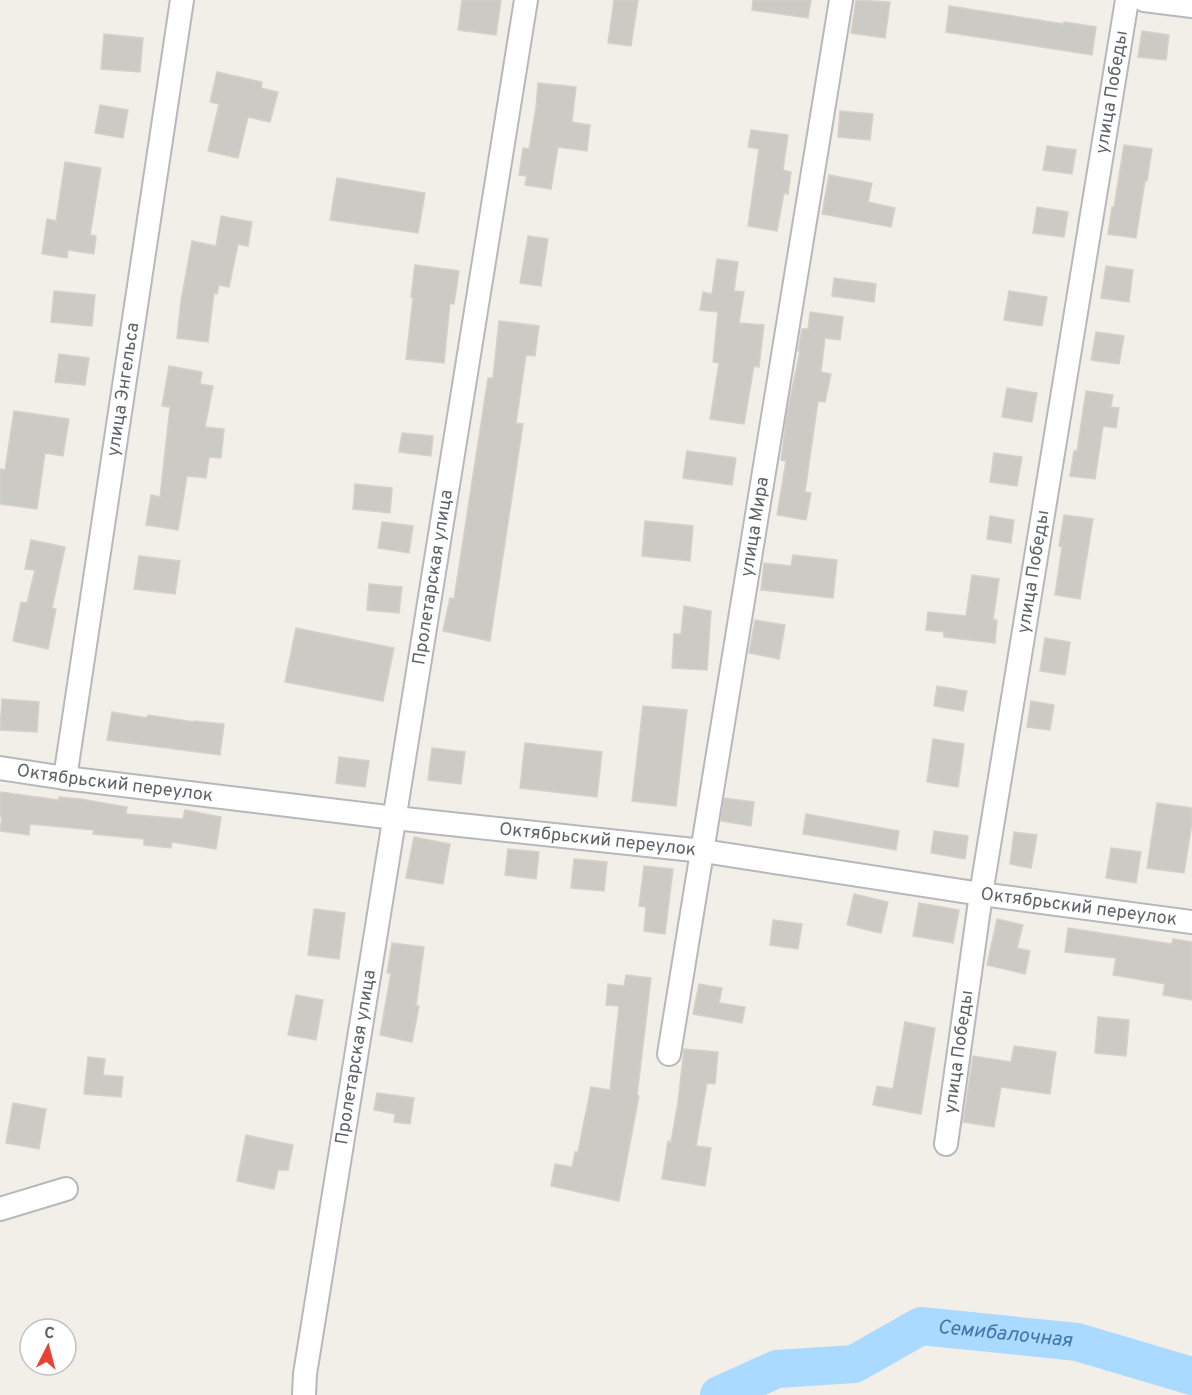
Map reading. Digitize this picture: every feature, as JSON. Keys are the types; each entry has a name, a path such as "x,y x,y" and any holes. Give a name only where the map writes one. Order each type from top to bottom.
{"street":[{"name":"улица Энгельса","path":"65,778 182,0"},
{"name":"Пролетарская улица","path":"304,1385 526,0"},
{"name":"улица Мира","path":"669,1054 842,0"},
{"name":"улица Победы","path":"946,1144 981,894 1127,0"},
{"path":"1144,0 1192,6"},
{"name":"Октябрьский переулок","path":"0,768 395,818 703,851 981,894 1192,922"},
{"path":"0,1209 66,1189"}],"building":[{"path":"462,0 501,0 496,35 458,30"},
{"path":"614,0 638,0 631,46 608,43"},
{"path":"753,0 811,0 808,18 752,10"},
{"path":"856,0 890,2 885,38 851,33"},
{"path":"949,6 1096,27 1092,55 946,32"},
{"path":"1142,31 1169,35 1166,60 1138,57"},
{"path":"104,34 143,38 140,72 101,69"},
{"path":"217,72 262,82 261,88 278,92 270,122 248,117 238,158 208,151 219,104 210,102"},
{"path":"538,83 576,87 572,122 590,125 587,151 558,147 551,189 525,185 527,176 519,175 523,148 529,149"},
{"path":"100,105 128,110 123,138 95,133"},
{"path":"840,111 873,114 870,140 838,137"},
{"path":"751,130 788,135 783,170 791,172 788,194 784,193 777,231 748,226 759,149 748,147"},
{"path":"1124,145 1152,149 1136,238 1108,234"},
{"path":"1047,146 1076,150 1072,174 1043,170"},
{"path":"65,162 101,168 90,235 96,236 94,254 68,250 67,258 42,254 47,219 56,221"},
{"path":"829,175 872,183 868,202 895,208 891,227 822,214"},
{"path":"337,178 425,193 418,233 330,220"},
{"path":"1037,207 1068,212 1064,237 1033,233"},
{"path":"221,216 252,222 248,246 238,244 229,287 219,285 217,294 214,293 208,342 177,338 192,241 216,246"},
{"path":"528,236 548,239 541,286 520,283"},
{"path":"717,259 738,262 734,291 744,292 739,323 764,325 759,367 754,366 744,424 710,419 719,363 713,362 718,312 700,310 703,292 712,294"},
{"path":"415,265 459,271 454,304 450,303 444,363 406,359"},
{"path":"1106,266 1133,270 1129,302 1101,298"},
{"path":"834,278 876,284 874,302 832,296"},
{"path":"54,291 95,295 92,326 51,322"},
{"path":"1009,291 1047,297 1042,326 1004,320"},
{"path":"810,312 843,317 840,340 825,338 821,372 831,374 825,402 818,401 805,492 811,493 806,520 777,515 786,461 781,460 787,413 800,351 798,351 802,329 808,329"},
{"path":"499,321 539,326 535,356 526,355 516,423 523,424 490,641 443,631 450,598 454,599 488,378 493,378"},
{"path":"1096,332 1124,336 1119,364 1091,360"},
{"path":"59,354 89,358 85,385 55,382"},
{"path":"169,366 202,372 200,384 213,386 205,427 224,429 221,458 209,457 206,478 187,476 178,530 146,525 151,495 160,497 170,407 162,406"},
{"path":"1007,388 1037,393 1032,422 1002,417"},
{"path":"1086,391 1113,395 1111,407 1119,408 1116,428 1103,426 1095,479 1070,476 1074,451 1077,451"},
{"path":"14,411 69,419 63,456 45,453 37,509 0,504 0,469 5,470"},
{"path":"402,433 433,436 431,456 399,452"},
{"path":"687,451 736,458 732,485 683,478"},
{"path":"994,453 1022,457 1017,486 990,482"},
{"path":"355,484 392,488 390,513 353,509"},
{"path":"1064,515 1093,519 1080,599 1055,595"},
{"path":"990,516 1014,520 1011,543 987,539"},
{"path":"645,521 693,526 690,561 642,556"},
{"path":"382,522 413,526 409,553 378,548"},
{"path":"31,540 65,547 52,608 56,609 48,649 13,641 21,602 27,603 35,570 25,569"},
{"path":"793,555 837,560 833,598 761,590 764,563 791,566"},
{"path":"139,556 180,561 175,594 134,589"},
{"path":"972,575 999,579 993,620 997,620 995,643 944,637 944,632 926,630 928,612 966,616"},
{"path":"369,584 402,587 399,613 367,610"},
{"path":"684,606 711,611 707,670 672,668 674,634 681,634"},
{"path":"755,620 785,625 779,659 749,653"},
{"path":"296,628 394,648 383,701 285,682"},
{"path":"1045,638 1070,642 1065,675 1040,671"},
{"path":"937,686 967,691 963,711 934,706"},
{"path":"2,699 39,702 37,732 0,730"},
{"path":"1031,701 1054,705 1050,730 1027,727"},
{"path":"643,706 687,710 676,806 632,801"},
{"path":"112,712 147,718 148,715 224,724 220,755 107,740"},
{"path":"933,739 964,744 958,787 927,782"},
{"path":"525,743 602,752 597,797 520,788"},
{"path":"432,748 465,752 461,784 428,780"},
{"path":"339,757 369,761 365,787 336,783"},
{"path":"0,792 59,800 59,797 81,799 127,807 126,814 183,819 185,810 221,817 216,849 172,842 171,848 144,845 144,839 93,834 94,830 30,824 29,835 0,831 2,817 0,817"},
{"path":"724,798 754,802 751,826 721,821"},
{"path":"1157,803 1192,808 1192,823 1184,873 1147,868"},
{"path":"806,814 899,831 896,850 803,834"},
{"path":"934,831 968,836 965,859 931,853"},
{"path":"1014,832 1037,835 1031,868 1010,864"},
{"path":"414,837 450,844 443,884 406,878"},
{"path":"1111,848 1141,852 1136,883 1106,878"},
{"path":"508,849 539,852 536,879 505,875"},
{"path":"574,859 607,862 604,891 571,888"},
{"path":"644,866 673,869 665,934 644,931 646,907 639,906"},
{"path":"854,894 888,902 881,933 847,925"},
{"path":"919,903 959,910 953,943 913,936"},
{"path":"314,909 345,913 339,959 308,955"},
{"path":"997,919 1023,925 1017,948 1030,951 1025,974 987,965"},
{"path":"773,920 802,924 798,949 770,945"},
{"path":"1068,928 1172,944 1173,939 1192,942 1192,1000 1163,995 1165,984 1113,975 1116,958 1065,952"},
{"path":"392,943 424,947 416,1006 419,1006 412,1042 380,1035 391,973 387,973"},
{"path":"626,975 651,978 637,1096 639,1096 619,1201 551,1186 555,1164 572,1167 575,1152 578,1152 591,1087 610,1090 619,1006 606,1005 608,984 624,986"},
{"path":"699,984 722,988 719,1003 745,1007 742,1023 693,1014"},
{"path":"296,995 323,1000 316,1040 288,1035"},
{"path":"1098,1017 1129,1020 1126,1056 1095,1053"},
{"path":"905,1022 935,1028 921,1114 873,1105 877,1086 893,1089"},
{"path":"1014,1046 1056,1052 1050,1094 1001,1087 994,1127 963,1122 973,1056 1011,1062"},
{"path":"684,1049 718,1052 715,1084 707,1083 696,1146 711,1148 705,1186 662,1179 668,1141 671,1142 678,1102"},
{"path":"88,1057 105,1059 103,1075 123,1077 121,1097 84,1094"},
{"path":"377,1093 414,1098 410,1124 394,1122 395,1114 374,1110"},
{"path":"13,1103 46,1109 39,1149 6,1143"},
{"path":"246,1135 293,1145 288,1170 278,1170 274,1189 237,1181"}],"waterway":[{"name":"Семибалочная","path":"719,1395 777,1369 854,1364 921,1326 1077,1342 1192,1376"}]}
